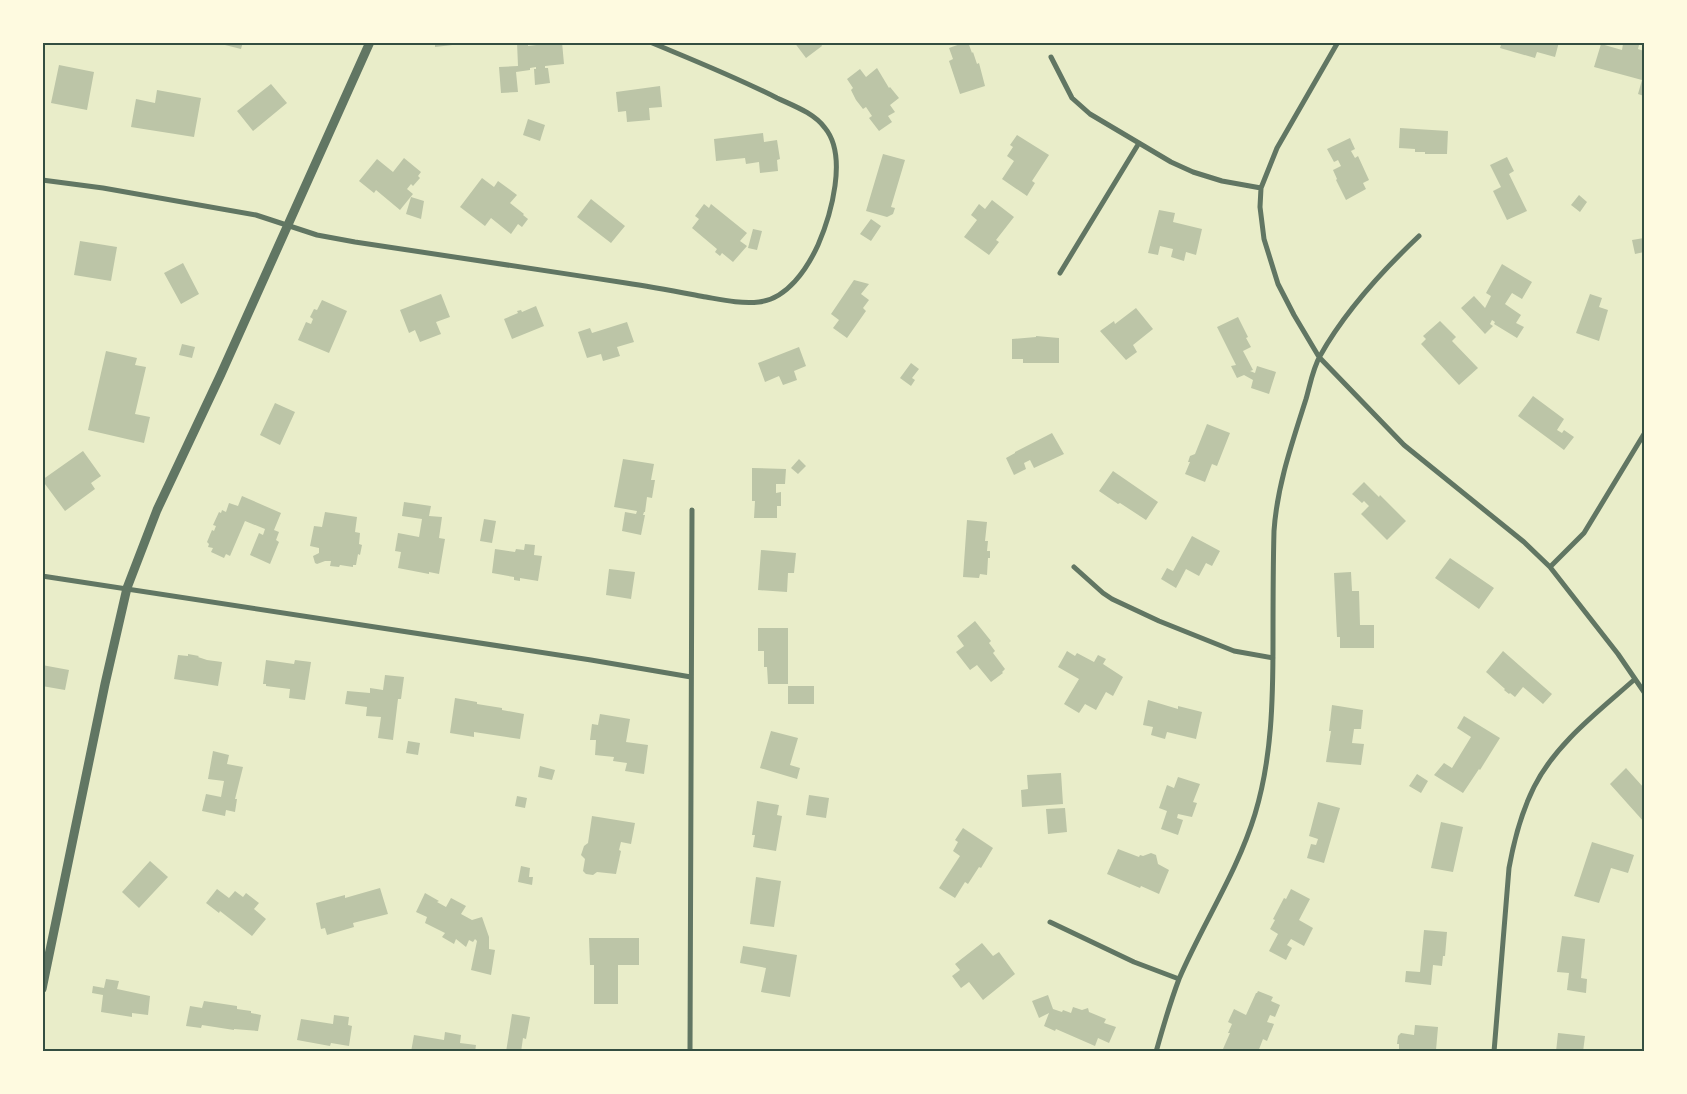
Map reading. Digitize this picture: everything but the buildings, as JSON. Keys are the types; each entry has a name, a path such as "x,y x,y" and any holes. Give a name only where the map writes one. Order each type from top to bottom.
{"street":[{"path":"42,989 105,684 127,588 157,510 288,226 370,42"},
{"path":"42,180 103,188 256,215 317,235 355,242 627,283 737,302 760,302 777,297 792,285 806,266 821,238 836,183 836,153 832,140 826,128 808,113 748,83 650,42"},
{"path":"1338,42 1280,142 1261,188 1261,215 1264,239 1278,284 1319,357 1404,445 1524,542 1550,567 1618,654 1644,692"},
{"path":"1051,57 1072,98 1079,106 1171,162 1193,172 1222,181 1261,188"},
{"path":"1060,273 1139,143"},
{"path":"1156,1052 1166,1015 1179,980 1230,877 1255,814 1262,788 1273,705 1275,509 1287,458 1319,357 1343,320 1361,298 1392,261 1419,236"},
{"path":"1550,567 1584,533 1644,434"},
{"path":"690,1052 692,510"},
{"path":"1074,567 1112,599 1159,621 1234,651 1273,658"},
{"path":"42,576 691,677"},
{"path":"1494,1052 1509,868 1522,815 1533,788 1549,763 1577,731 1635,679"},
{"path":"1050,922 1134,962 1179,980"}]}
